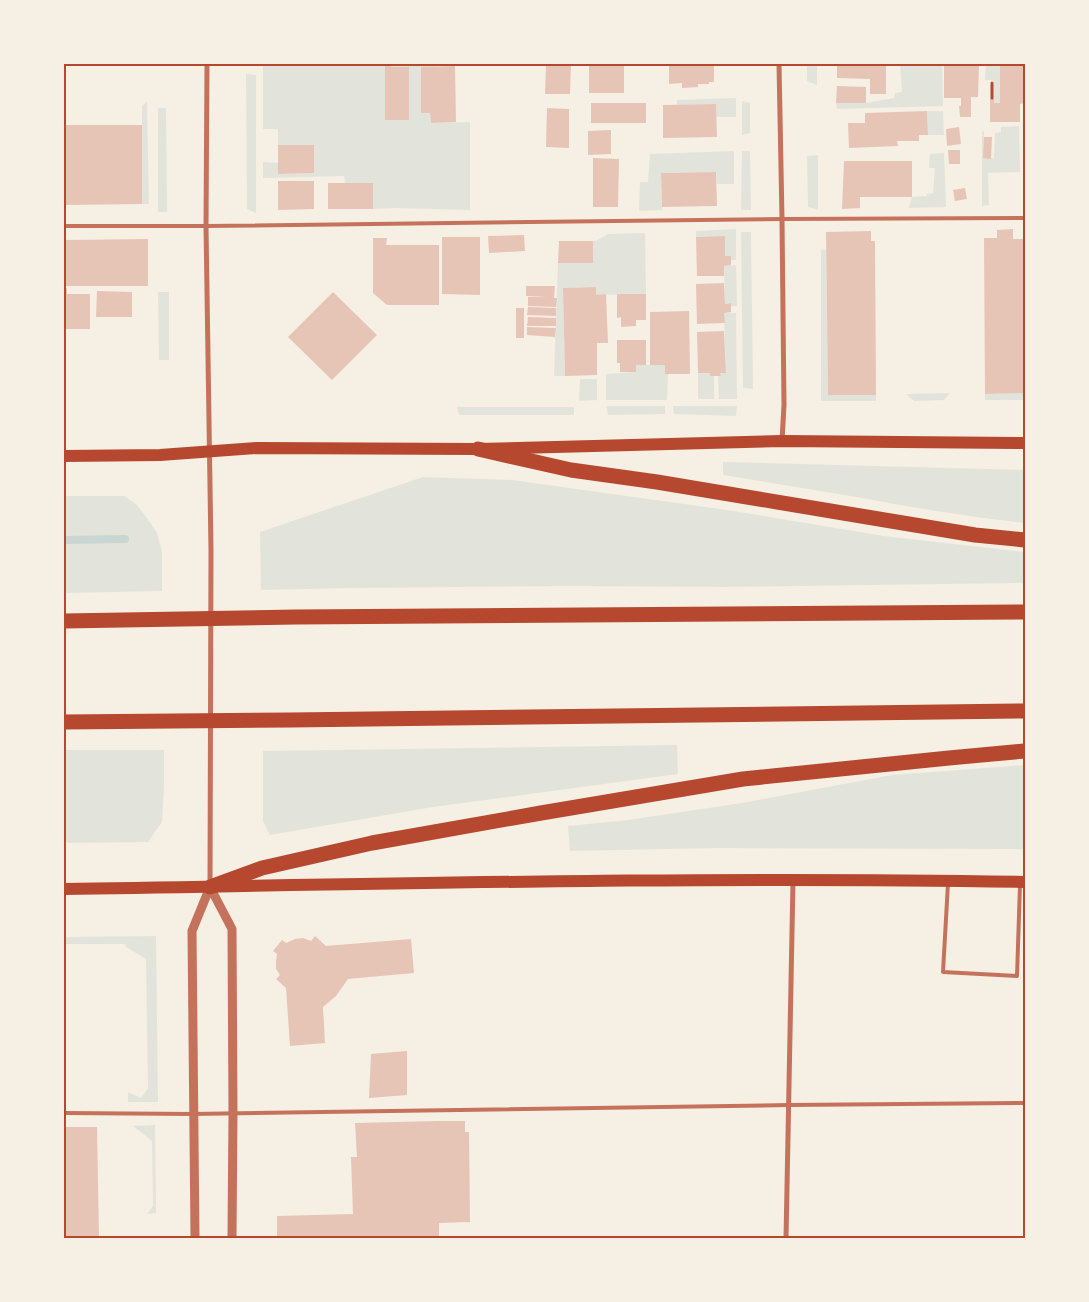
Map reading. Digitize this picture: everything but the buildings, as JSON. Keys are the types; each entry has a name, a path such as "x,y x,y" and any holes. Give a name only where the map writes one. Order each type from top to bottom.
{"highway":[{"path":"478,450 572,470 657,482 975,535 1025,540"},
{"path":"64,621 306,617 1025,612"},
{"path":"64,722 1025,711"},
{"path":"210,887 262,868 353,847 541,812 742,779 1025,751"}],"main road":[{"path":"64,456 160,455 257,448 478,450 782,441 1025,443"},
{"path":"64,890 455,883 793,880 1022,882"}],"street":[{"path":"195,1238 192,931 210,887 211,551 206,226 207,64"},
{"path":"778,64 784,405 782,441"},
{"path":"786,1238 793,880"},
{"path":"210,887 232,930 232,1238"}],"lane":[{"path":"64,226 1025,218"},
{"path":"948,881 943,972 1017,976 1022,882"},
{"path":"64,1113 193,1114 1025,1103"}],"path":[{"path":"992,83 992,98"}],"shaded area":[{"path":"263,64 385,64 385,120 391,64 436,64 436,67 421,67 421,113 430,113 431,123 470,122 470,210 373,209 373,183 345,183 344,176 263,178 263,162 278,163 279,174 314,173 314,145 278,145 278,129 263,129"},
{"path":"807,64 817,64 817,85 807,81"},
{"path":"900,64 942,64 943,106 837,109 836,103 866,103 894,98 895,93 902,92"},
{"path":"986,64 1000,64 1000,103 994,103 993,80 985,80"},
{"path":"246,74 256,75 256,213 247,209"},
{"path":"736,98 736,117 716,117 716,104 677,105 677,100"},
{"path":"147,101 149,204 142,204 142,106"},
{"path":"742,101 750,103 750,133 742,135"},
{"path":"158,108 166,108 167,212 158,212"},
{"path":"927,111 943,111 944,135 928,135"},
{"path":"1019,126 1020,172 988,173 989,205 982,206 982,132 984,131 984,158 994,158 995,133 1001,132 1001,127"},
{"path":"734,151 734,184 717,184 716,172 661,173 662,210 639,211 640,182 648,182 650,154"},
{"path":"742,151 750,151 751,210 741,210"},
{"path":"944,153 946,207 909,208 912,197 927,196 927,194 933,193 935,168 929,168 930,154"},
{"path":"818,155 818,210 808,207 807,156"},
{"path":"736,229 736,260 731,260 725,256 725,236 696,237 696,231"},
{"path":"741,232 751,232 753,389 743,388"},
{"path":"645,233 646,294 596,295 596,287 563,288 565,376 554,376 558,263 592,263 593,241 608,234"},
{"path":"821,250 826,250 828,395 876,395 876,401 821,401"},
{"path":"736,265 737,306 731,306 730,303 725,304 724,266"},
{"path":"158,292 169,292 169,360 159,360"},
{"path":"724,313 736,313 737,399 719,399 718,376 721,376 720,373 726,372"},
{"path":"636,365 665,365 665,374 668,374 667,400 606,400 606,374 635,372"},
{"path":"698,373 710,373 710,376 714,376 714,399 698,399"},
{"path":"580,379 597,379 597,400 579,401"},
{"path":"950,393 944,400 914,401 906,394"},
{"path":"1025,393 1025,400 985,400 985,394"},
{"path":"606,406 665,406 665,414 608,415"},
{"path":"673,406 737,406 736,416 674,414"},
{"path":"457,407 574,407 574,415 459,415"},
{"path":"723,462 1025,470 1025,523 917,508 723,475"},
{"path":"423,477 512,480 734,511 884,536 1025,552 1025,583 261,590 260,532"},
{"path":"64,496 124,496 136,504 157,533 162,552 162,591 64,593"},
{"path":"677,745 678,774 433,807 270,835 263,821 263,751"},
{"path":"64,750 164,750 162,822 148,842 68,843 64,840"},
{"path":"1025,765 1025,849 717,848 570,851 568,826 628,820 742,803 892,775"},
{"path":"156,936 158,1102 128,1102 128,1092 141,1098 148,1088 146,959 126,947 125,944 64,944 64,937"},
{"path":"155,1125 156,1213 147,1214 153,1206 152,1141 133,1126"}],"waterway":[{"path":"64,540 125,539"}]}
